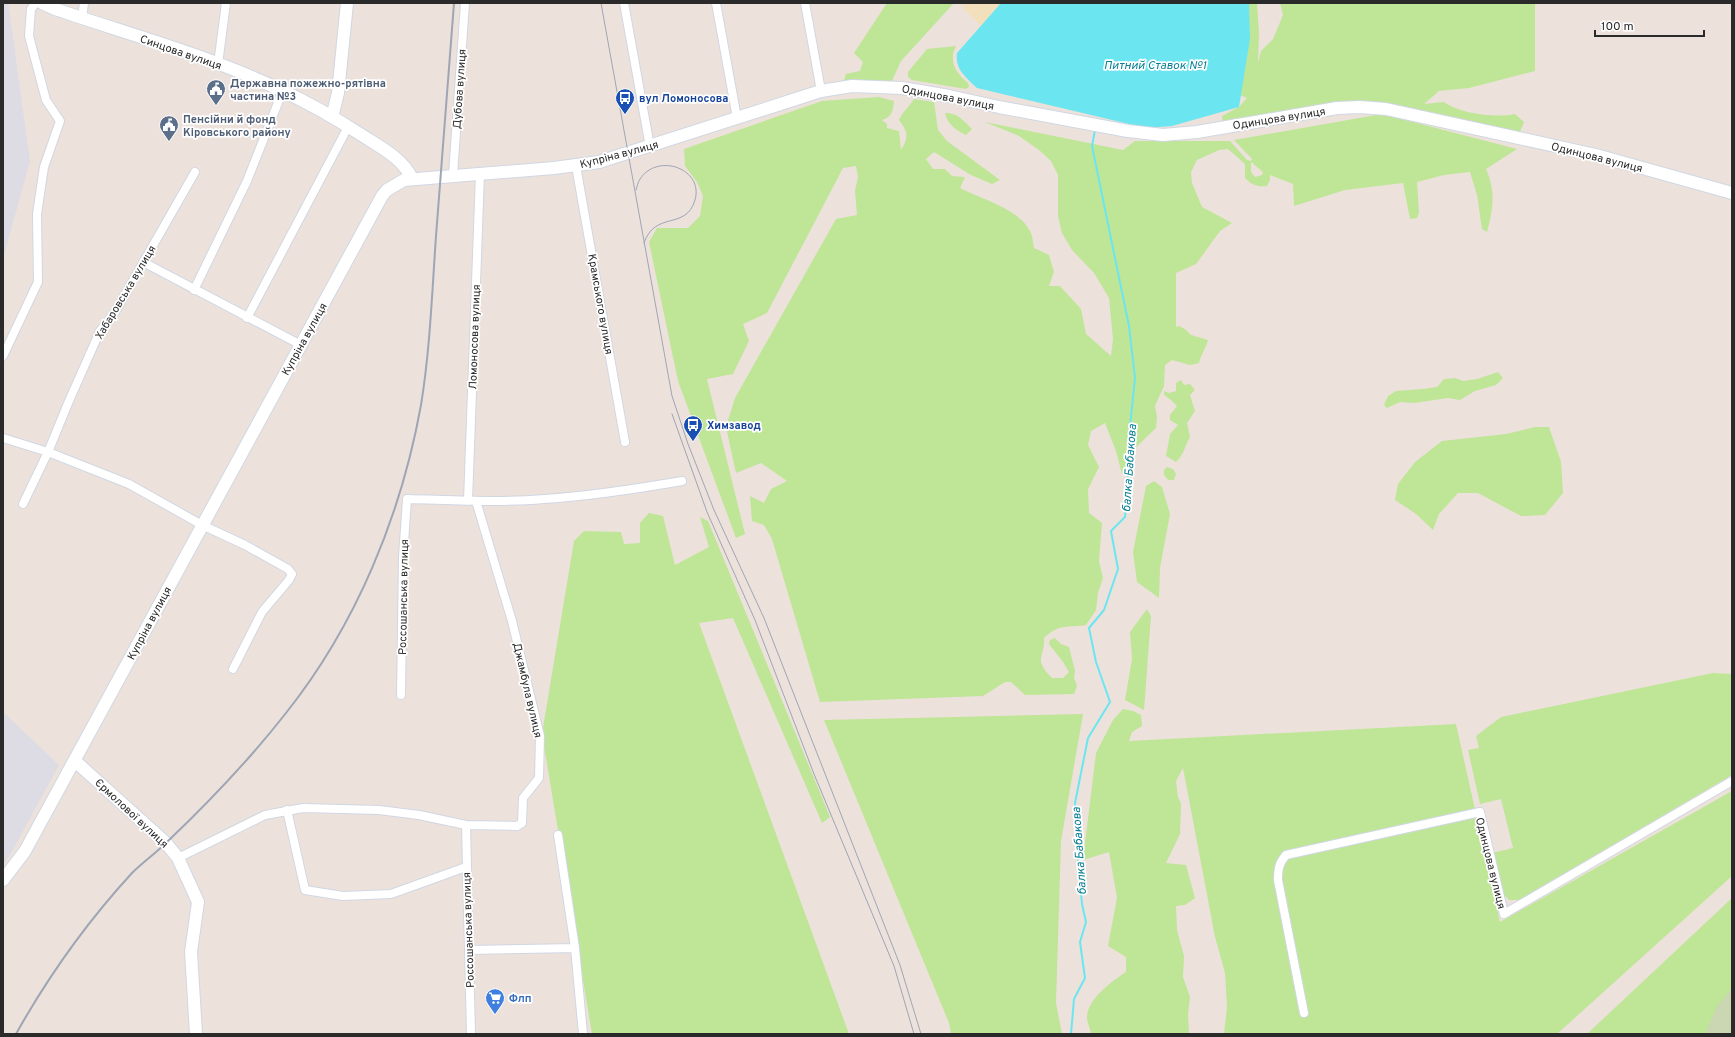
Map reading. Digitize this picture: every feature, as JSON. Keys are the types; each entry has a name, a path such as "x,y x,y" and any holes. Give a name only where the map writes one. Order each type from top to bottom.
{"main road":[{"name":"Синцова вулиця","path":"42,3 218,64 283,90 332,117 399,159 407,167 412,178"},
{"path":"332,117 338,93 347,3"},
{"name":"Одинцова вулиця","path":"821,91 852,86 902,88 1128,131 1163,135 1196,132 1337,108 1382,108 1596,155 1732,193"},
{"name":"Купріна вулиця","path":"3,880 25,851 382,196 395,183 412,178 576,166 599,162 650,147 821,91"},
{"name":"Єрмолової вулиця","path":"75,761 166,844 178,858 198,902 191,952 196,1034"}],"street":[{"path":"3,356 38,282 37,214 44,167 60,121 46,100 29,36 31,9 36,3"},
{"path":"82,18 84,3"},
{"path":"218,64 226,3"},
{"name":"Дубова вулиця","path":"453,175 465,3"},
{"path":"624,3 650,147"},
{"path":"716,3 737,118"},
{"path":"805,3 821,91"},
{"path":"194,290 246,181 283,90"},
{"path":"247,318 348,127"},
{"name":"Крамського вулиця","path":"576,166 625,442"},
{"name":"Хабаровська вулиця","path":"23,504 48,452 69,400 100,331 116,312 195,172"},
{"name":"Ломоносова вулиця","path":"472,501 480,174"},
{"path":"143,262 247,318 301,345"},
{"path":"3,438 48,452 128,484 202,525 245,545 288,568 292,574 289,580 262,612 233,669"},
{"path":"472,501 543,500 630,490 682,482"},
{"name":"Россошанська вулиця","path":"401,695 403,557 407,499 472,501"},
{"name":"Джамбула вулиця","path":"466,825 517,826 522,823 523,798 538,778 540,736 512,621 472,501"},
{"name":"Одинцова вулиця","path":"1304,1013 1278,880 1278,869 1281,861 1286,855 1480,812 1504,914 1732,781"},
{"path":"178,858 266,815 303,808 379,810 419,815 466,825"},
{"path":"287,810 305,890 343,896 391,894 466,867"},
{"name":"Россошанська вулиця","path":"466,825 471,1034"},
{"path":"558,836 574,948 583,1034"},
{"path":"469,950 574,948"}],"shaded area":[{"path":"3,3 8,3 9,8 30,161 3,259"},
{"path":"3,712 59,765 10,855 3,865"}],"green space":[{"path":"887,3 954,3 901,61 892,81 868,81 843,84 846,74 860,71 863,62 854,53"},
{"path":"1234,3 1257,3 1259,33 1258,63 1261,51 1273,39 1283,15 1280,3 1535,3 1535,71 1469,88 1439,91 1424,104 1444,102 1459,110 1478,114 1498,116 1515,114 1524,122 1520,132 1506,133 1384,103 1263,116 1223,125 1222,116 1239,107 1247,98 1240,95"},
{"path":"956,46 953,62 957,71 968,83 969,87 966,89 912,80 908,77 908,72 927,49"},
{"path":"879,97 894,101 890,115 882,120 887,124 887,128 899,131 901,150 906,138 906,131 899,120 902,114 914,99 934,102 938,130 947,141 1000,180 992,184 971,175 934,152 926,159 933,169 945,169 952,176 965,177 960,188 1001,206 1020,219 1032,236 1034,248 1049,255 1054,272 1049,286 1060,286 1081,309 1086,334 1111,356 1113,339 1109,298 1094,273 1072,250 1062,233 1058,216 1058,175 1051,161 1039,150 1019,136 985,122 1123,150 1135,141 1230,141 1247,160 1251,161 1252,159 1234,140 1382,114 1517,149 1486,169 1492,193 1491,216 1487,232 1482,229 1477,195 1470,172 1444,175 1417,182 1419,213 1417,218 1410,219 1403,183 1345,190 1294,206 1293,184 1270,175 1270,180 1267,186 1257,186 1252,184 1245,178 1245,164 1228,149 1219,150 1197,160 1191,172 1192,183 1202,207 1232,223 1220,231 1196,264 1176,273 1176,327 1179,326 1191,335 1208,340 1199,363 1190,365 1172,360 1165,365 1164,386 1155,406 1157,417 1156,428 1134,449 1130,456 1128,476 1122,474 1116,451 1105,423 1091,431 1088,445 1099,467 1088,489 1089,513 1102,523 1099,561 1103,578 1098,593 1096,610 1086,625 1059,628 1044,638 1041,658 1043,667 1052,678 1063,678 1069,672 1049,644 1050,640 1055,638 1061,644 1069,647 1075,671 1074,678 1077,686 1074,694 1025,695 1011,682 1005,682 983,696 820,702 772,539 764,525 752,521 750,496 764,503 771,489 787,481 761,463 736,473 726,427 735,398 836,219 857,215 855,191 858,177 856,166 843,168 767,313 743,324 749,341 733,374 707,379 745,534 736,538 678,381 649,242 657,228 688,228 700,216 703,196 697,182 685,166 684,149 822,101","holes":["1251,162 1263,172 1262,175 1255,177 1251,172"]},
{"path":"945,113 957,116 972,129 966,135 959,131 950,124"},
{"path":"1498,372 1503,378 1496,385 1475,391 1460,400 1448,398 1414,403 1400,402 1387,408 1384,405 1388,396 1396,391 1437,387 1444,379 1455,378 1463,381 1477,379"},
{"path":"1181,380 1184,385 1190,384 1195,390 1190,395 1195,411 1187,423 1190,437 1183,453 1176,462 1166,456 1170,434 1178,425 1170,420 1170,415 1177,406 1164,395 1164,391 1169,393 1176,391 1176,383"},
{"path":"1535,427 1549,427 1561,462 1563,493 1545,515 1521,516 1478,493 1458,493 1439,514 1433,530 1416,514 1395,500 1398,484 1415,462 1442,441 1506,434"},
{"path":"1167,467 1173,469 1176,474 1174,480 1168,480 1164,475 1164,470"},
{"path":"1154,481 1162,487 1170,514 1160,568 1159,598 1137,582 1133,552 1146,486"},
{"path":"649,513 663,516 675,565 709,547 700,517 708,521 830,817 822,823 733,618 699,623 849,1034 592,1034 542,734 574,541 584,531 621,532 624,544 640,543 640,523"},
{"path":"1147,609 1151,616 1144,710 1125,700 1132,659 1130,632"},
{"path":"1713,673 1732,674 1732,775 1519,900 1509,900 1502,893 1492,853 1513,848 1501,799 1480,804 1468,750 1479,748 1476,736 1501,717"},
{"path":"1123,709 1133,711 1141,715 1142,726 1132,732 1129,741 1456,724 1500,922 1732,791 1732,876 1557,1034 1224,1034 1227,1007 1225,973 1215,937 1183,768 1176,781 1178,797 1181,803 1180,834 1166,863 1186,865 1195,898 1185,905 1176,906 1177,930 1184,956 1183,977 1190,997 1188,1014 1189,1034 1091,1034 1087,1019 1091,1005 1095,998 1107,986 1126,972 1126,957 1108,946 1117,898 1109,852 1083,860 1096,753 1113,720"},
{"path":"1083,714 1061,841 1056,1003 1062,1034 951,1034 949,1023 824,720"},
{"path":"1732,898 1732,1034 1587,1034"},
{"path":"1732,988 1732,1034 1705,1034 1717,1006"}],"sand":[{"path":"965,3 1001,3 981,26 962,7"}],"water":[{"name":"Питний Ставок №1","path":"1001,3 1249,3 1250,39 1239,107 1172,126 1146,128 977,88 962,73 958,64 957,53"}],"waterway":[{"name":"балка Бабакова","path":"1071,1034 1074,999 1085,978 1080,942 1086,922 1082,904 1078,861 1075,803 1088,738 1110,702 1096,662 1089,628 1104,610 1118,569 1111,531 1125,517 1128,490 1128,446 1135,378 1129,326 1092,146 1095,130"}],"tram line":[{"path":"601,3 672,396 688,444 714,510 764,618 900,965 921,1034"},
{"path":"636,190 640,179 648,171 657,167 668,166 678,168 686,173 693,180 696,189 695,200 691,209 678,219 655,227 649,233 644,243"},
{"path":"672,414 707,512 755,620 814,774 894,966 914,1034"}],"railway":[{"path":"16,1034 55,970 84,930 115,892 132,873 163,846 214,796 286,713 311,679 334,643 372,568 388,528 401,488 421,405 427,363 454,3"}],"place":[{"name":"Державна пожежно-рятівна частина №3","path":"216,106"},
{"name":"вул Ломоносова","path":"625,115"},
{"name":"Пенсійни й фонд Кіровського району","path":"169,142"},
{"name":"Химзавод","path":"693,442"},
{"name":"Флп","path":"495,1015"}]}
